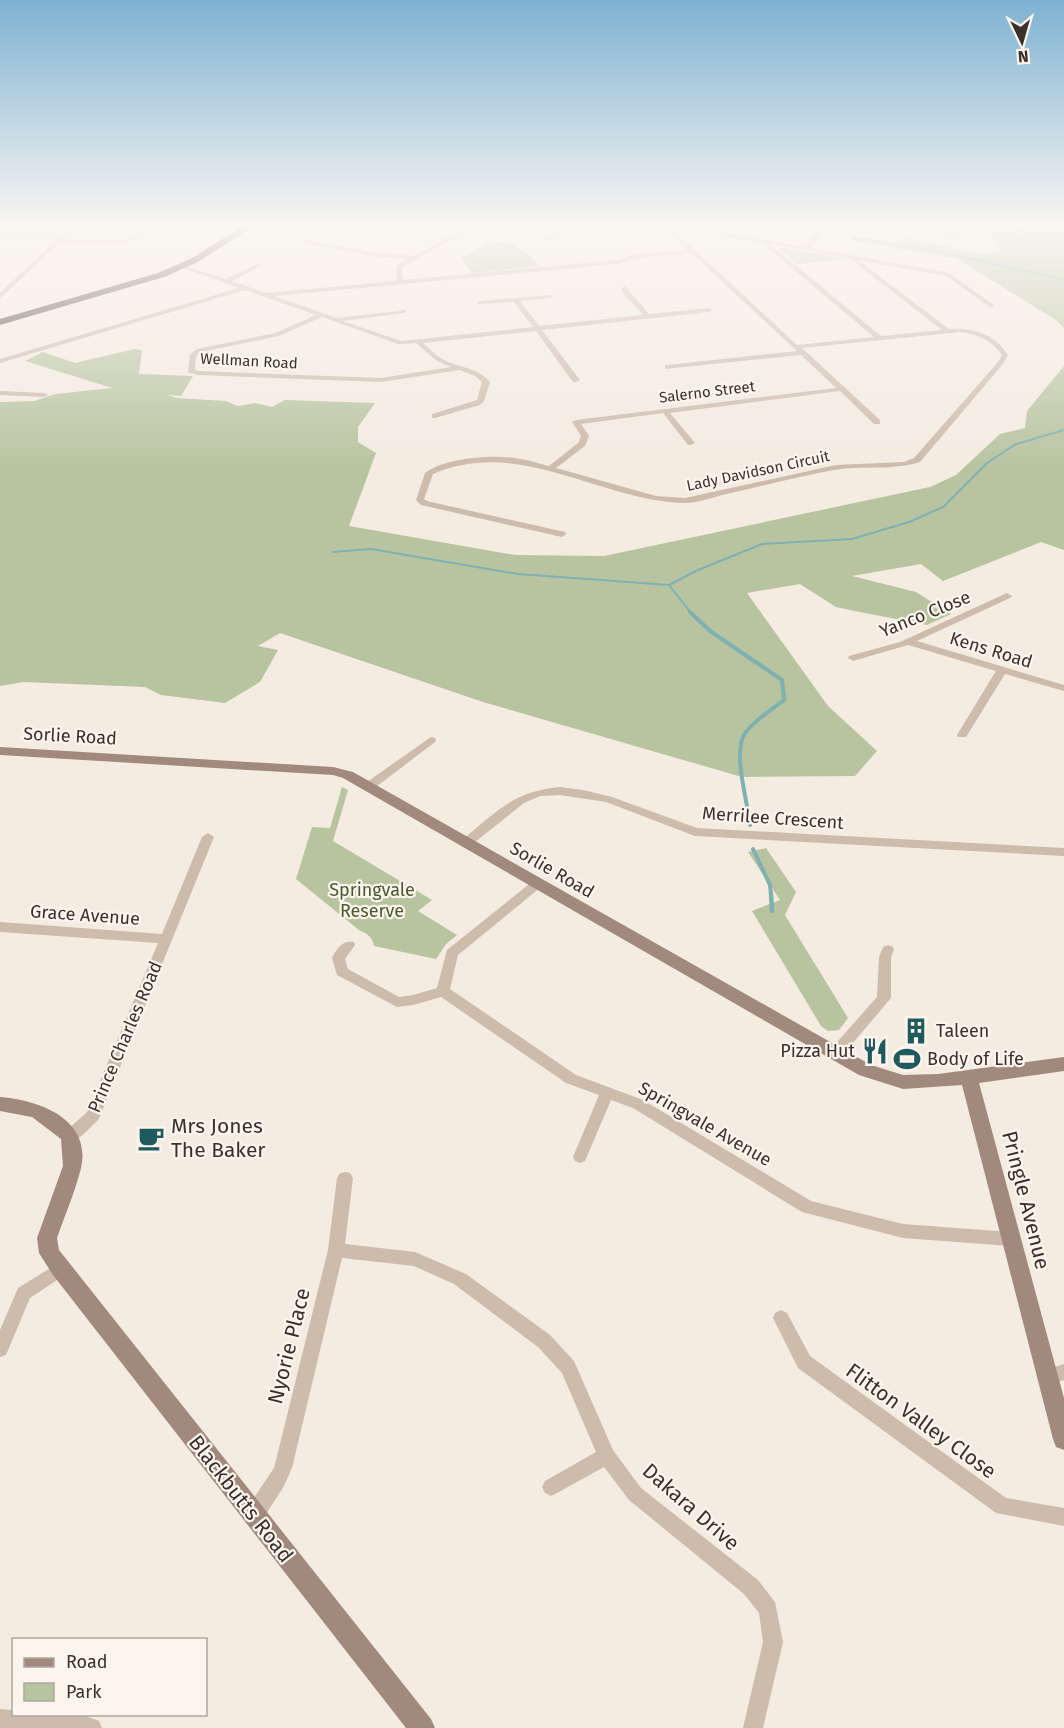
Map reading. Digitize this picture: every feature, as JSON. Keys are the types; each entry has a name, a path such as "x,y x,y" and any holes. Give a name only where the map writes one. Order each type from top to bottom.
{"highway":[{"path":"0,317 37,307"},
{"path":"0,322 54,307"}],"street":[{"path":"0,361 187,307"},
{"path":"299,307 400,342 709,310"},
{"path":"521,307 576,380"},
{"path":"638,307 647,316"},
{"path":"752,307 877,422"},
{"path":"841,307 879,338"},
{"path":"915,307 946,330"},
{"path":"335,319 404,311"},
{"name":"Wellman Road","path":"322,315 277,334 199,350 193,355 191,370 197,373 381,380 458,368"},
{"name":"Lady Davidson Circuit","path":"562,534 424,503 420,500 429,473 442,467 504,459 521,461 656,498 685,501 836,467 893,466 917,460 1001,363 1005,355 1001,348 982,335 960,330 946,330 668,367"},
{"path":"417,341 441,361 482,377 486,382 480,401 470,407 435,416"},
{"name":"Salerno Street","path":"550,469 582,444 585,436 576,422 842,389"},
{"path":"0,393 44,395"},
{"path":"664,410 691,443"},
{"name":"Yanco Close","path":"853,658 908,642 1007,596"},
{"name":"Kens Road","path":"908,642 1064,688"},
{"path":"962,735 1002,670"},
{"path":"368,787 431,740"},
{"name":"Sorlie Road","path":"0,751 323,770 348,775 865,1070 903,1082 969,1078 1064,1064"},
{"name":"Merrilee Crescent","path":"466,843 520,800 544,791 561,790 641,810 696,832 1064,852"},
{"name":"Prince Charles Road","path":"70,1136 93,1116 208,837"},
{"path":"349,945 338,958 342,972 397,1002 443,991 452,953 537,884"},
{"name":"Grace Avenue","path":"0,927 167,939"},
{"path":"837,1053 884,998 885,957 888,950"},
{"name":"Springvale Avenue","path":"443,991 571,1079 638,1104 807,1207 903,1231 1010,1239"},
{"name":"Pringle Avenue","path":"969,1078 1010,1239 1056,1375 1064,1439"},
{"path":"580,1157 607,1093"},
{"path":"0,1104 39,1111 54,1119 70,1136 72,1166 47,1238 49,1253 60,1269 24,1293 0,1349"},
{"name":"Nyorie Place","path":"254,1515 278,1480 283,1468 336,1250 345,1178"},
{"name":"Dakara Drive","path":"336,1250 415,1258 460,1279 544,1341 568,1367 607,1456 635,1494 751,1587 768,1609 773,1642 753,1728"},
{"name":"Blackbutts Road","path":"60,1269 422,1728"},
{"name":"Flitton Valley Close","path":"781,1318 804,1362 1002,1508 1064,1517"},
{"path":"551,1487 607,1456"},
{"path":"0,1719 92,1728"}],"green space":[{"path":"1034,307 1064,307 1064,328 1056,320"},
{"path":"134,349 142,350 139,374 193,376 181,396 168,395 177,398 226,401 238,406 255,403 272,407 285,400 375,403 358,427 358,442 376,453 349,526 515,555 604,556 930,487 956,475 1000,434 1025,428 1027,411 1064,366 1064,550 1041,542 943,581 921,564 852,576 916,592 951,614 927,625 836,607 800,584 747,593 828,706 877,751 855,776 742,777 483,702 280,633 258,646 278,650 260,682 225,703 161,695 145,687 23,682 0,686 0,402 34,401 56,394 112,388 25,361 43,352 75,363"},
{"name":"Springvale Reserve","path":"342,787 348,790 333,841 432,900 418,911 457,935 446,944 436,959 374,946 369,936 296,879 312,827 330,828"},
{"path":"766,848 796,892 785,915 848,1018 839,1030 828,1031 821,1026 752,911 780,900 748,852"}],"waterway":[{"path":"669,585 698,570 762,544 852,539 909,522 943,507 987,463 1016,444 1064,430"},
{"path":"333,552 371,549 518,574 669,585"},
{"path":"669,585 691,613"},
{"path":"691,613 710,631 782,680 784,700 753,724 741,742 740,765 750,825"},
{"path":"753,849 770,885 771,895"},
{"path":"771,893 772,911"}],"place":[{"name":"Taleen","path":"916,1031"},
{"name":"Pizza Hut","path":"875,1051"},
{"name":"Body of Life","path":"907,1059"},
{"name":"Mrs Jones The Baker","path":"151,1138"}]}
